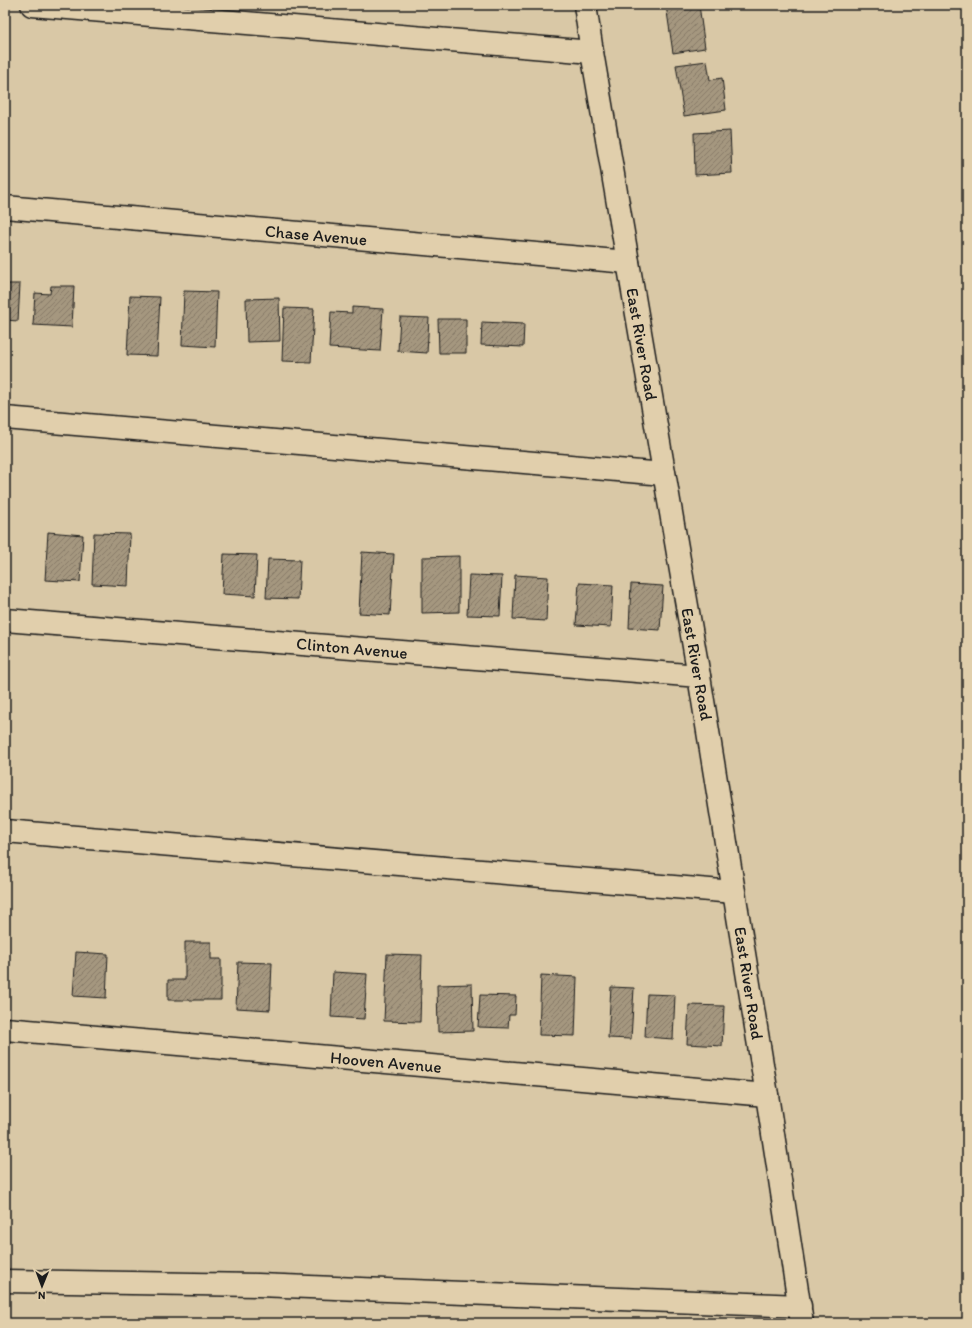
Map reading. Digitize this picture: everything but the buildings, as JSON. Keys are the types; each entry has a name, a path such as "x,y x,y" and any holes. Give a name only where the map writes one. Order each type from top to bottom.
{"street":[{"path":"32,5 592,52"},
{"name":"East River Road","path":"586,5 592,52 699,676 767,1094 801,1315"},
{"name":"Chase Avenue","path":"5,207 628,262"},
{"path":"5,418 664,474"},
{"name":"Clinton Avenue","path":"5,620 699,676"},
{"path":"5,831 734,892"},
{"name":"Hooven Avenue","path":"5,1029 767,1094"},
{"path":"5,1282 258,1285 801,1315"}]}
